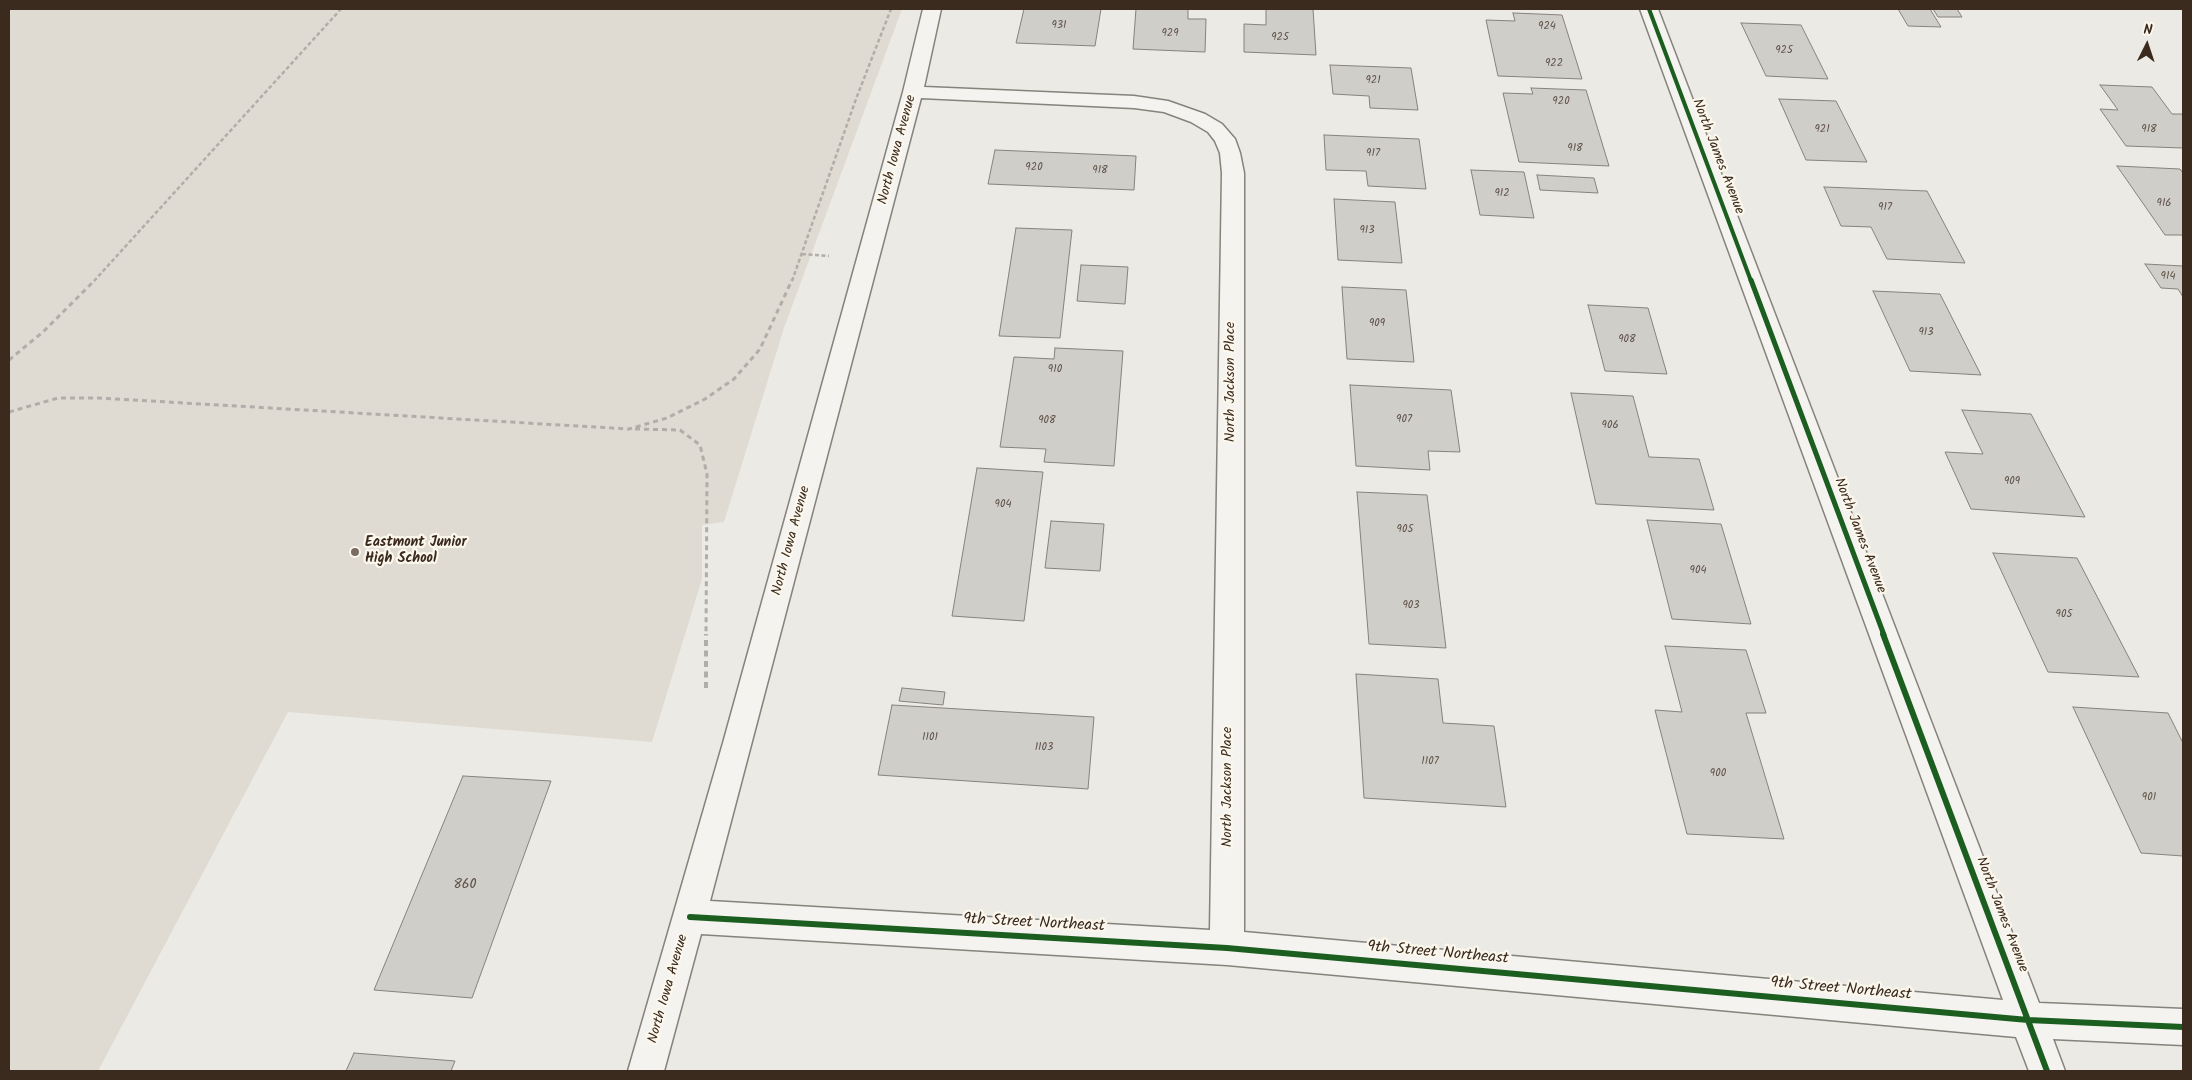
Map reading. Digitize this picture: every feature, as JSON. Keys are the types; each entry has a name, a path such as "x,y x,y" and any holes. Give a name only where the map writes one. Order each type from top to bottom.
{"street":[{"name":"North Iowa Avenue","path":"646,1071 690,917 913,92 932,9"},
{"name":"North James Avenue","path":"1649,9 2047,1071"},
{"name":"North Jackson Place","path":"913,92 1134,102 1168,107 1198,118 1215,128 1225,139 1230,153 1233,174 1228,948"},
{"name":"9th Street Northeast","path":"690,917 1228,948 2028,1020 2183,1027"}],"path":[{"path":"9,360 44,331 87,289 341,9"},
{"path":"629,429 667,418 705,399 734,379 760,349 789,290 856,99 890,9"},
{"path":"9,412 17,408 58,398 99,398 629,429 680,430 700,445 707,474 706,692"}],"shaded area":[{"name":"Eastmont Junior High School","path":"9,9 902,9 784,328 724,522 702,525 702,579 652,742 288,712 98,1071 9,1071"}],"building":[{"path":"1024,9 1101,9 1095,46 1016,43"},
{"path":"1136,9 1188,9 1188,19 1206,19 1205,52 1133,49"},
{"path":"1266,9 1313,9 1316,55 1244,52 1244,24 1266,25"},
{"path":"1898,9 1930,9 1941,27 1908,26"},
{"path":"1933,9 1957,9 1962,17 1938,17"},
{"path":"1513,13 1562,15 1582,79 1498,76 1486,20 1515,21"},
{"path":"1741,23 1801,25 1828,79 1766,76"},
{"path":"1330,65 1411,68 1418,110 1370,108 1369,96 1333,94"},
{"path":"2100,85 2152,87 2172,114 2183,114 2183,148 2126,146 2100,109 2118,110"},
{"path":"1531,88 1586,90 1609,166 1519,162 1503,93 1533,94"},
{"path":"1779,99 1836,101 1867,162 1806,160"},
{"path":"1324,135 1419,139 1426,189 1368,186 1366,171 1326,170"},
{"path":"995,150 1136,156 1134,190 988,184"},
{"path":"2117,166 2180,169 2183,173 2183,235 2165,235"},
{"path":"1471,170 1524,172 1534,218 1480,215"},
{"path":"1537,175 1594,178 1598,193 1540,190"},
{"path":"1824,187 1927,191 1965,263 1887,259 1871,227 1841,226"},
{"path":"1334,199 1395,202 1402,263 1338,260"},
{"path":"1016,228 1072,230 1060,338 999,336"},
{"path":"2145,264 2183,266 2183,297 2178,289 2161,288"},
{"path":"1081,265 1128,267 1125,304 1077,301"},
{"path":"1342,287 1406,290 1414,362 1347,359"},
{"path":"1873,291 1940,294 1981,375 1910,371"},
{"path":"1588,305 1648,308 1667,374 1605,371"},
{"path":"1055,348 1123,351 1114,466 1044,462 1046,449 1000,447 1014,357 1054,359"},
{"path":"1350,385 1451,390 1460,452 1428,451 1430,470 1356,466"},
{"path":"1571,393 1633,396 1649,457 1699,459 1714,510 1596,504"},
{"path":"1962,410 2031,414 2085,517 1971,509 1945,452 1983,454"},
{"path":"977,468 1043,472 1024,621 952,616"},
{"path":"1357,492 1427,495 1446,648 1369,644"},
{"path":"1647,520 1721,524 1751,624 1672,619"},
{"path":"1051,521 1104,524 1100,571 1045,568"},
{"path":"1993,553 2077,558 2139,677 2048,672"},
{"path":"1665,646 1746,650 1766,713 1746,713 1784,839 1687,834 1655,710 1682,712"},
{"path":"1356,674 1438,679 1443,723 1494,726 1506,807 1364,798"},
{"path":"902,688 945,692 943,705 899,701"},
{"path":"892,705 1094,717 1088,789 878,775"},
{"path":"2073,707 2168,713 2183,743 2183,856 2141,853"},
{"path":"463,776 551,781 472,998 374,990"},
{"path":"354,1053 455,1061 451,1071 346,1071"}],"cycle path":[{"path":"1649,9 2047,1071"},
{"path":"690,917 1227,948 2028,1020 2183,1027"}],"place":[{"name":"Eastmont Junior High School","path":"355,552"}]}
